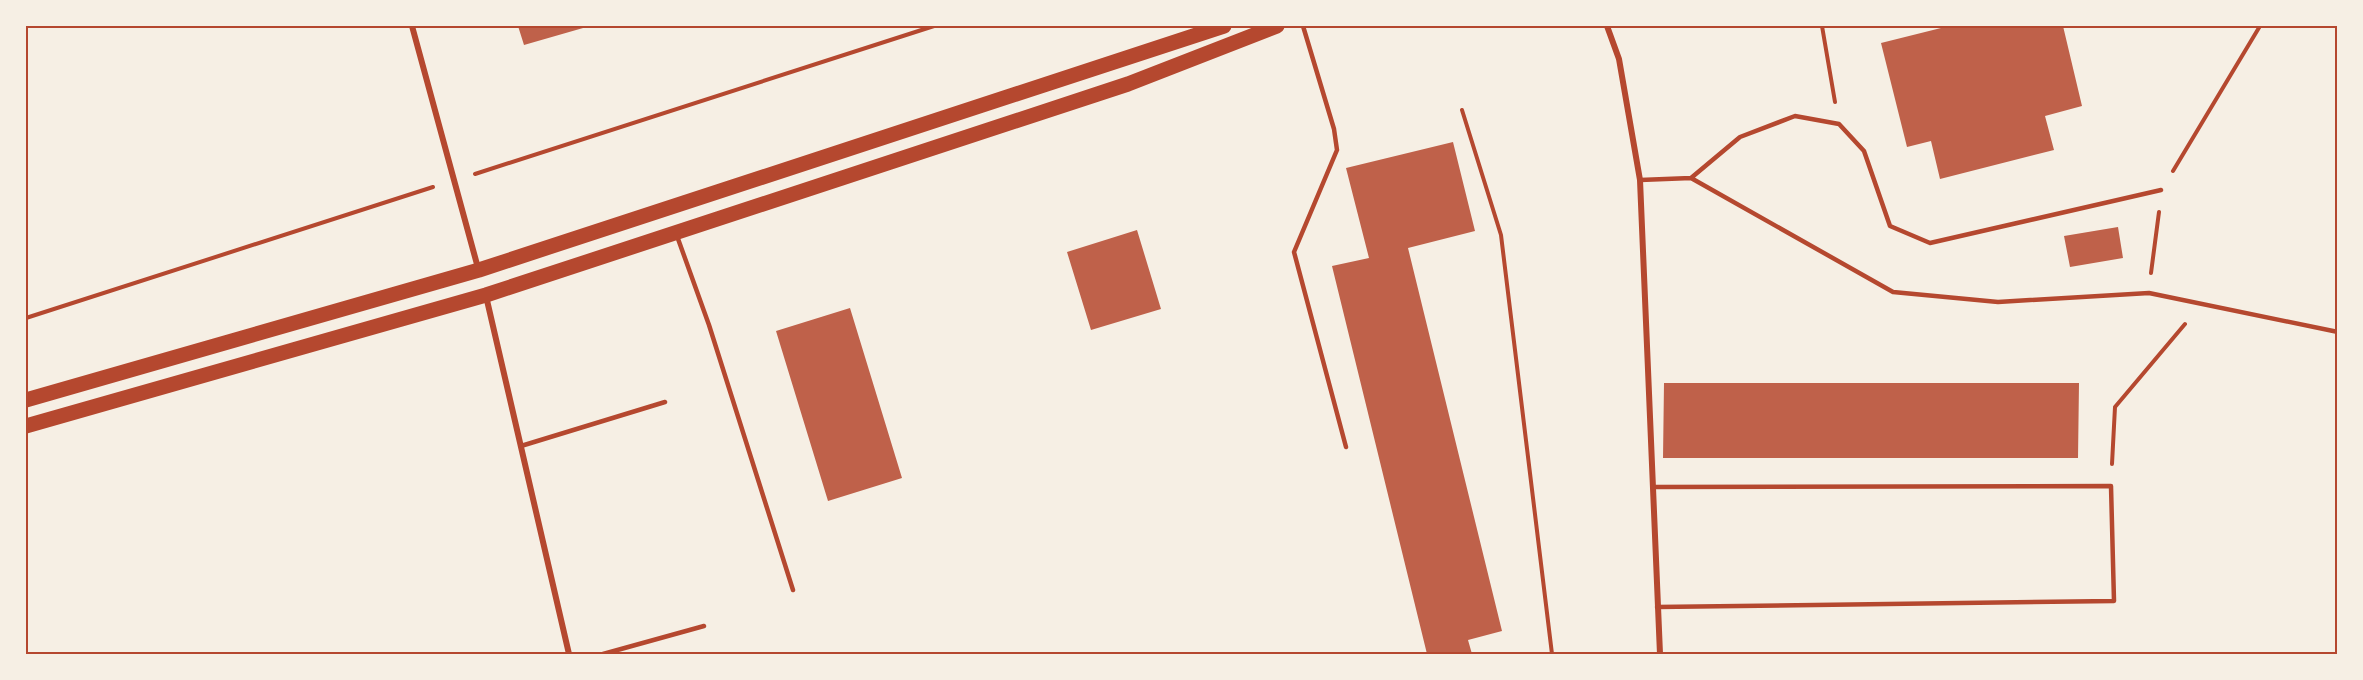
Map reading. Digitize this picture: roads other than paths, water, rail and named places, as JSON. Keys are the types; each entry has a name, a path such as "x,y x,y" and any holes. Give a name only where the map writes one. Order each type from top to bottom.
{"main road":[{"path":"26,400 479,270 1204,28 1224,26"},
{"path":"26,426 486,295 1147,77 1277,26"},
{"path":"479,270 486,295"}],"street":[{"path":"412,26 479,270"},
{"path":"1606,26 1619,59 1640,180 1660,654"},
{"path":"486,295 569,654"}],"lane":[{"path":"1303,26 1334,129 1337,150 1294,252 1346,447"},
{"path":"1692,178 1740,136 1795,117 1839,124 1864,151 1890,226 1930,243 2161,190"},
{"path":"1640,180 1692,178 1893,292 1998,302 2149,293 2337,332"},
{"path":"676,233 709,326 793,590"},
{"path":"520,446 665,402"},
{"path":"1653,487 2111,486 2114,601 1657,607"},
{"path":"603,654 704,626"}]}
